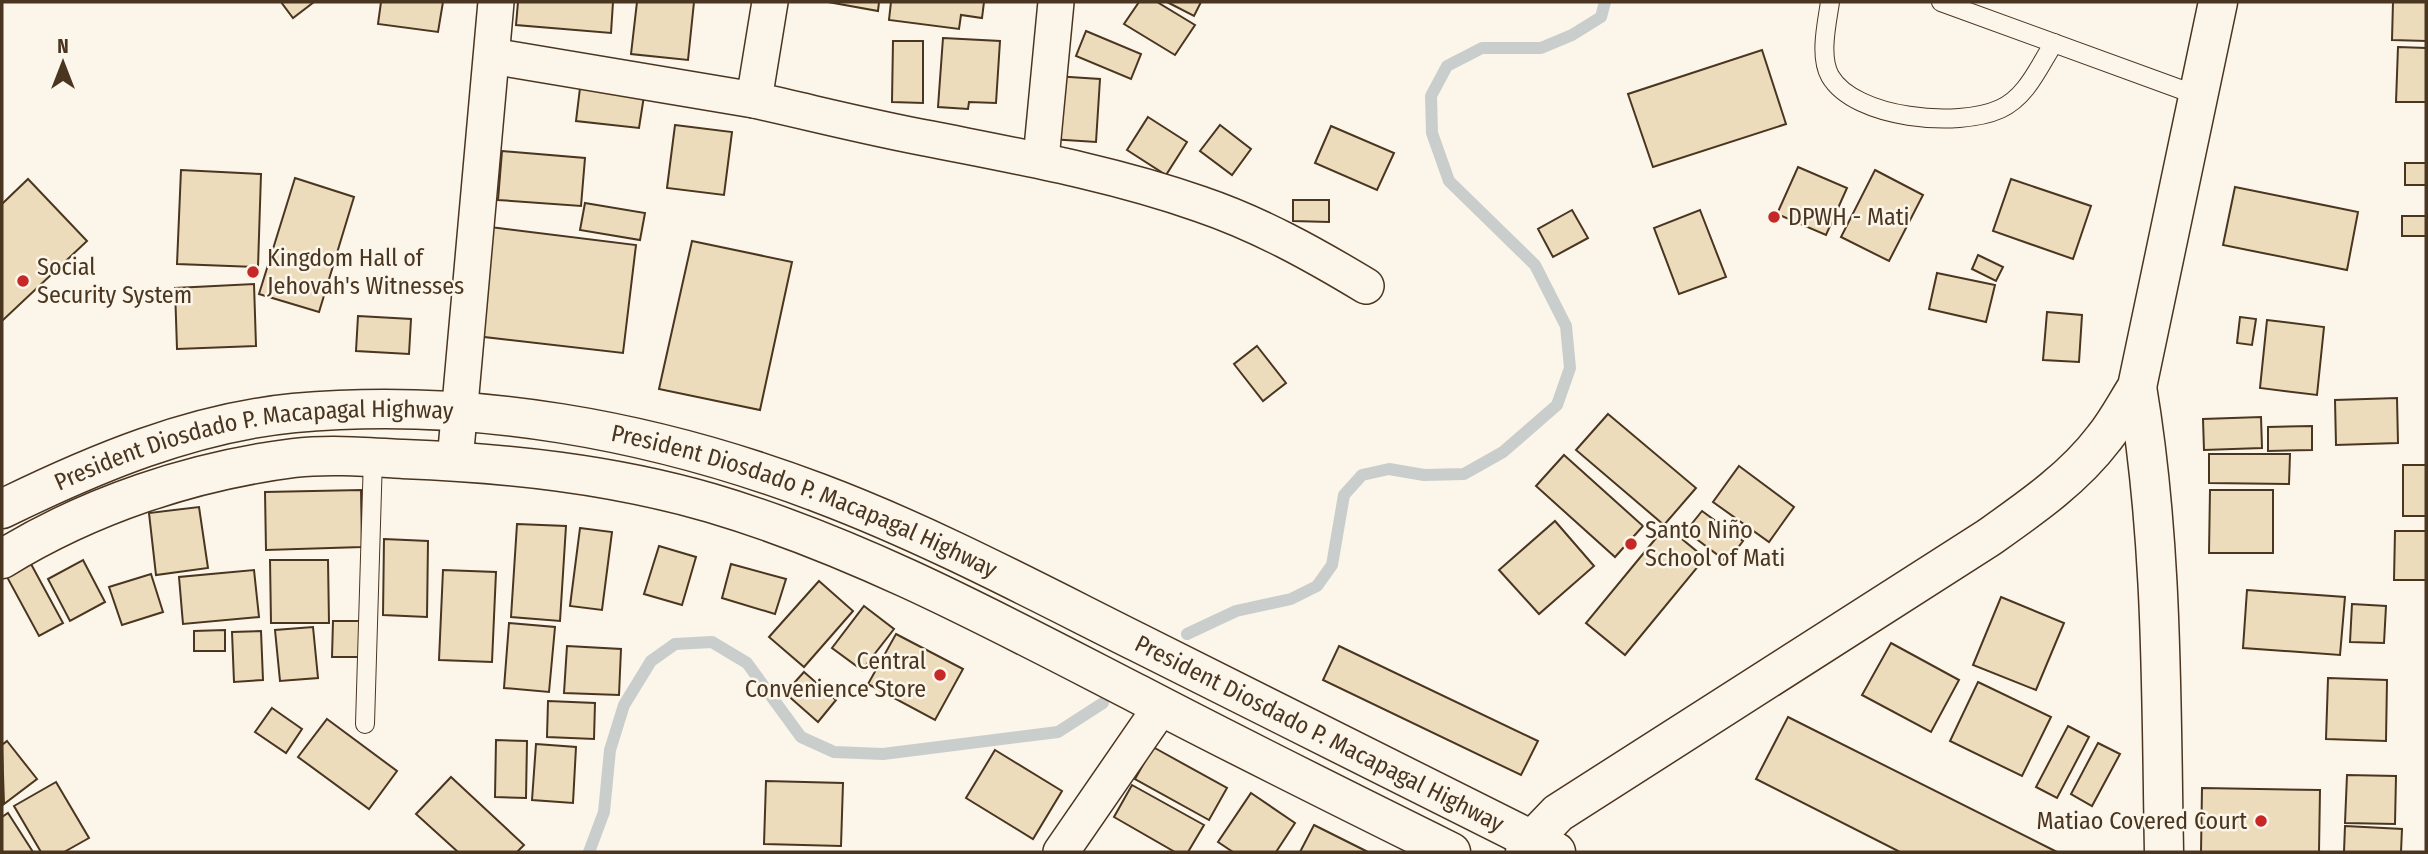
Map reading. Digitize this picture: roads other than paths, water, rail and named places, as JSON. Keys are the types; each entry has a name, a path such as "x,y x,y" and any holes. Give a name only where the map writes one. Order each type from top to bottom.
{"main road":[{"path":"1538,848 1558,813 2035,505 2104,439 2137,387 2218,2"},
{"path":"2137,387 2147,450 2159,579 2164,852"},
{"name":"President Diosdado P. Macapagal Highway","path":"2,509 63,479 165,441 225,425 293,414 458,412 541,420 657,443 821,494 1052,600 1538,848"},
{"name":"President Diosdado P. Macapagal Highway","path":"2,559 32,541 79,519 178,482 240,467 299,457 373,457 523,466 642,486 758,518 907,579 1451,852"},
{"path":"63,479 79,519"}],"street":[{"path":"455,461 496,2"},
{"path":"754,100 770,2"},
{"path":"1041,159 1056,2"},
{"path":"492,56 754,100 928,139 1041,159 1209,207 1310,253 1366,286"},
{"path":"1060,852 1161,706"}],"lane":[{"path":"1830,2 1825,48 1829,74 1844,94 1872,107 1914,116 1965,118 2001,109 2024,92 2054,43"},
{"path":"1941,2 2199,96"},
{"path":"365,724 373,457"}],"waterway":[{"path":"1187,634 1236,611 1291,599 1317,586 1332,565 1344,495 1362,475 1389,469 1424,475 1464,474 1503,452 1557,405 1570,368 1566,326 1535,265 1449,181 1432,133 1431,96 1447,66 1482,48 1541,48 1572,35 1601,17 1605,2"},
{"path":"589,852 604,812 610,750 624,705 651,661 675,644 712,642 747,663 801,737 834,752 883,754 1058,732 1103,703"}],"place":[{"name":"DPWH - Mati","path":"1774,217"},
{"name":"Kingdom Hall of Jehovah's Witnesses","path":"253,272"},
{"name":"Social Security System","path":"23,281"},
{"name":"Santo Niño School of Mati","path":"1631,544"},
{"name":"Central Convenience Store","path":"940,675"},
{"name":"Matiao Covered Court","path":"2261,821"}]}
